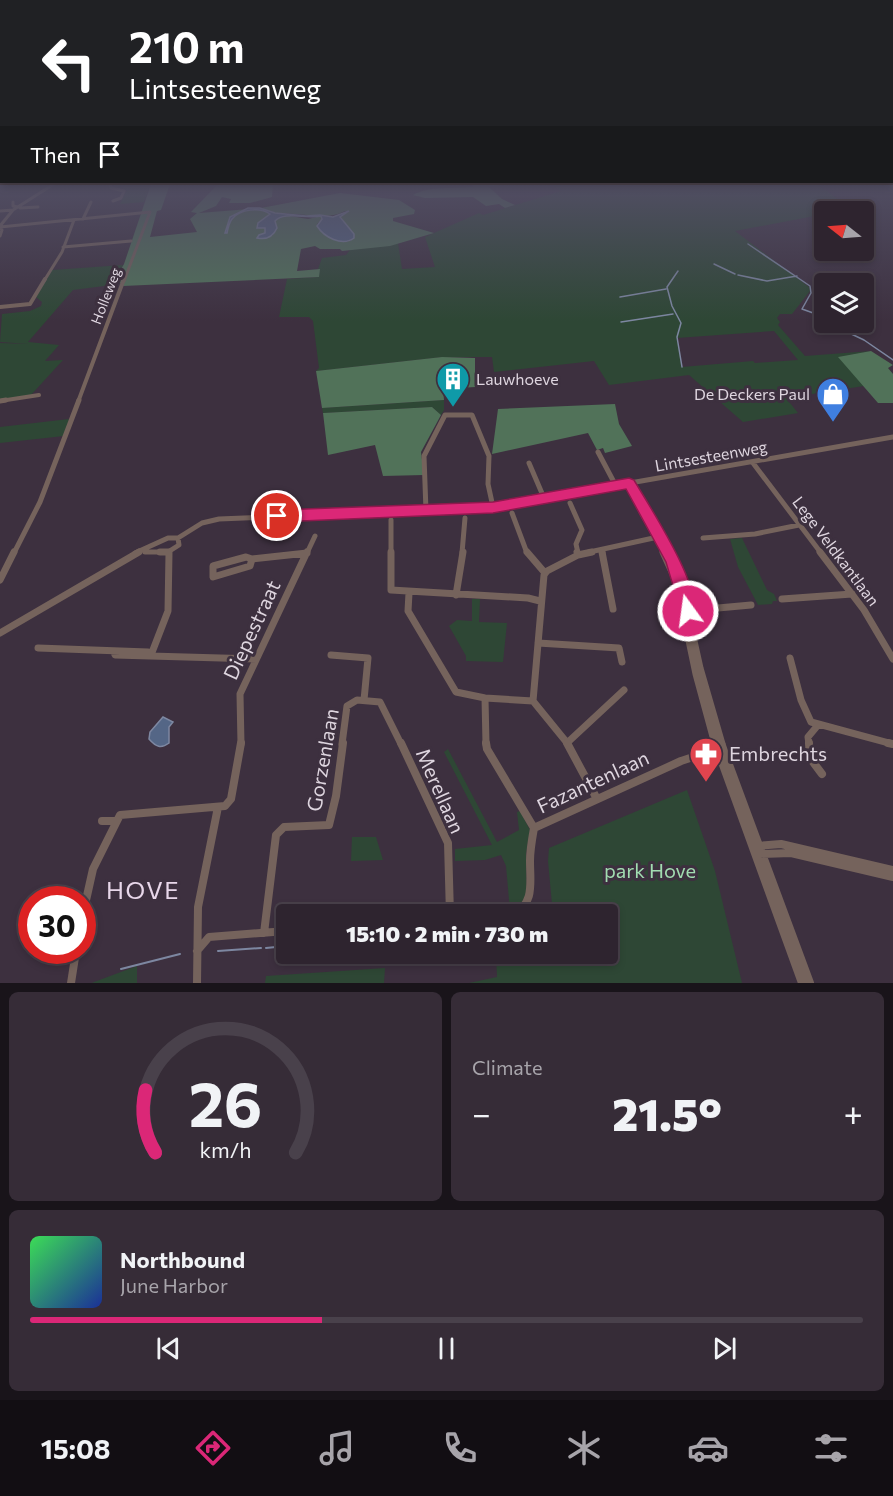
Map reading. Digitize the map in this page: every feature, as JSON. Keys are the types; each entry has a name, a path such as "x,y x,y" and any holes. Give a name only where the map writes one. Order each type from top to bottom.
{"street":[{"path":"0,307 29,305 63,247 69,230"},
{"name":"Holleweg","path":"82,388 143,230"},
{"path":"63,247 131,241"},
{"path":"0,580 40,502 82,388"},
{"path":"0,401 39,395"},
{"path":"426,511 424,456 445,415 472,415 489,456 488,484 493,507"},
{"name":"Lintsesteenweg","path":"0,633 124,561 161,547 168,538 178,538 199,525 219,519 493,507 893,437"},
{"path":"598,452 616,486"},
{"path":"530,463 544,498"},
{"name":"Lege Veldkantlaan","path":"753,463 852,594 875,627 893,659"},
{"path":"628,484 676,569 720,748 802,983"},
{"path":"570,504 582,530 576,543 578,555"},
{"path":"512,513 527,553 545,573"},
{"path":"456,595 457,570 466,532 465,518"},
{"path":"391,520 390,587 395,592 528,598 540,601"},
{"path":"703,538 755,534 799,525"},
{"name":"Diepestraat","path":"218,807 225,806 231,799 242,747 240,694 315,536"},
{"name":"Lintsesteenweg","path":"169,553 178,547 178,538"},
{"path":"545,573 578,555 657,538"},
{"path":"151,655 168,611 169,553 161,547"},
{"path":"602,550 613,609"},
{"path":"252,559 250,566 213,577 213,566 246,557 252,559 307,553"},
{"path":"545,573 540,601 533,701 567,743 597,799"},
{"path":"409,593 408,611 453,689 464,694 485,698 533,701"},
{"path":"782,599 852,594"},
{"path":"685,611 751,605"},
{"path":"538,643 619,648 622,662"},
{"path":"38,648 114,652 115,655 256,659"},
{"path":"331,655 368,658 364,700"},
{"path":"790,658 807,716 818,725 893,744"},
{"path":"567,743 624,690"},
{"path":"485,698 484,735 487,749 534,828"},
{"name":"Merellaan","path":"364,700 380,702 384,707 448,843 450,904"},
{"name":"Gorzenlaan","path":"264,933 279,830 284,827 329,825 336,796 347,706 353,701 364,700"},
{"path":"818,725 808,737 810,758 822,774"},
{"name":"Fazantenlaan","path":"526,904 530,898 530,853 534,828 681,761 720,748"},
{"path":"89,886 93,869 116,821 123,813 218,807 198,907 197,983"},
{"path":"102,821 116,821"},
{"path":"757,851 781,844 893,870"},
{"path":"757,851 791,853 893,877"},
{"path":"757,851 810,983"},
{"path":"197,951 209,937 276,932"},
{"path":"71,983 74,964"}],"green space":[{"path":"136,230 152,230 150,237 197,232 196,230 265,230 265,233 257,237 272,236 276,230 322,230 335,240 345,241 350,241 354,236 350,230 423,230 434,233 390,246 342,251 340,249 320,249 315,246 301,249 297,271 320,269 319,277 123,286 124,282 112,285 124,264"},
{"path":"441,230 741,230 735,231 809,287 810,291 792,314 780,314 777,318 780,322 778,325 805,356 871,351 839,357 864,386 786,398 798,413 743,422 689,375 609,385 594,361 494,372 492,357 442,357 316,371 319,368 313,321 309,317 279,317 287,279 319,277 318,269 322,258 346,255 350,250 398,243 402,269 435,267 425,237","holes":["774,331 798,360 755,363 753,361 682,367 677,338"]},
{"path":"123,265 112,285 73,290 28,342 59,345 45,361 63,360 31,395 0,400 0,343 29,344 0,342 2,314 30,311 41,306 42,302 36,297 52,270"},
{"path":"871,351 893,365 888,368 893,374 893,403 878,403 838,357"},
{"path":"442,357 475,358 475,387 443,389 444,400 322,408 316,371"},
{"path":"444,400 444,410 441,415 432,407 323,413 322,408"},
{"path":"615,404 619,424 632,446 605,453 603,448 597,450 588,433 492,454 498,409"},
{"path":"432,407 441,415 421,452 424,475 383,476 375,445 328,455 323,413"},
{"path":"69,419 64,436 0,443 0,427"},
{"path":"742,538 767,590 774,594 777,601 773,601 772,604 758,605 738,567 730,539"},
{"path":"472,599 480,599 479,622 507,623 503,662 466,661 466,656 449,626 457,620 472,621"},
{"path":"448,749 497,842 519,830 517,812 520,811 530,830 526,854 527,895 520,904 509,904 506,866 501,855 485,860 455,861 455,849 492,845 444,752"},
{"name":"park Hove","path":"687,790 715,871 742,983 469,983 497,977 496,964 618,964 618,904 552,904 549,848"},
{"path":"352,837 376,837 383,860 351,861"},
{"path":"137,966 137,983 92,983 94,982"},
{"path":"385,968 384,983 265,983 266,976"}],"water":[{"path":"265,230 276,230 271,236 263,239 257,238 265,233"},
{"path":"320,230 351,230 354,238 349,241 339,241"},
{"path":"163,717 173,722 169,727 169,743 159,746 149,739 150,732"}],"waterway":[{"path":"748,244 796,276"},
{"path":"714,264 735,274"},
{"path":"678,271 667,287 672,306 681,323 677,337 682,367"},
{"path":"738,275 767,281 796,276"},
{"path":"796,276 810,286 811,293 802,309 814,313"},
{"path":"620,297 666,289"},
{"path":"621,322 673,314"},
{"path":"849,333 893,360"},
{"path":"266,948 276,947"},
{"path":"218,951 261,948"},
{"path":"121,969 180,954"}],"place":[{"name":"Lauwhoeve","path":"453,408"},
{"name":"De Deckers Paul","path":"833,423"},
{"name":"Embrechts","path":"706,783"}],"district":[{"name":"HOVE","path":"143,891"}],"route":[{"path":"277,516 493,507 629,484 673,561 688,611"}]}
